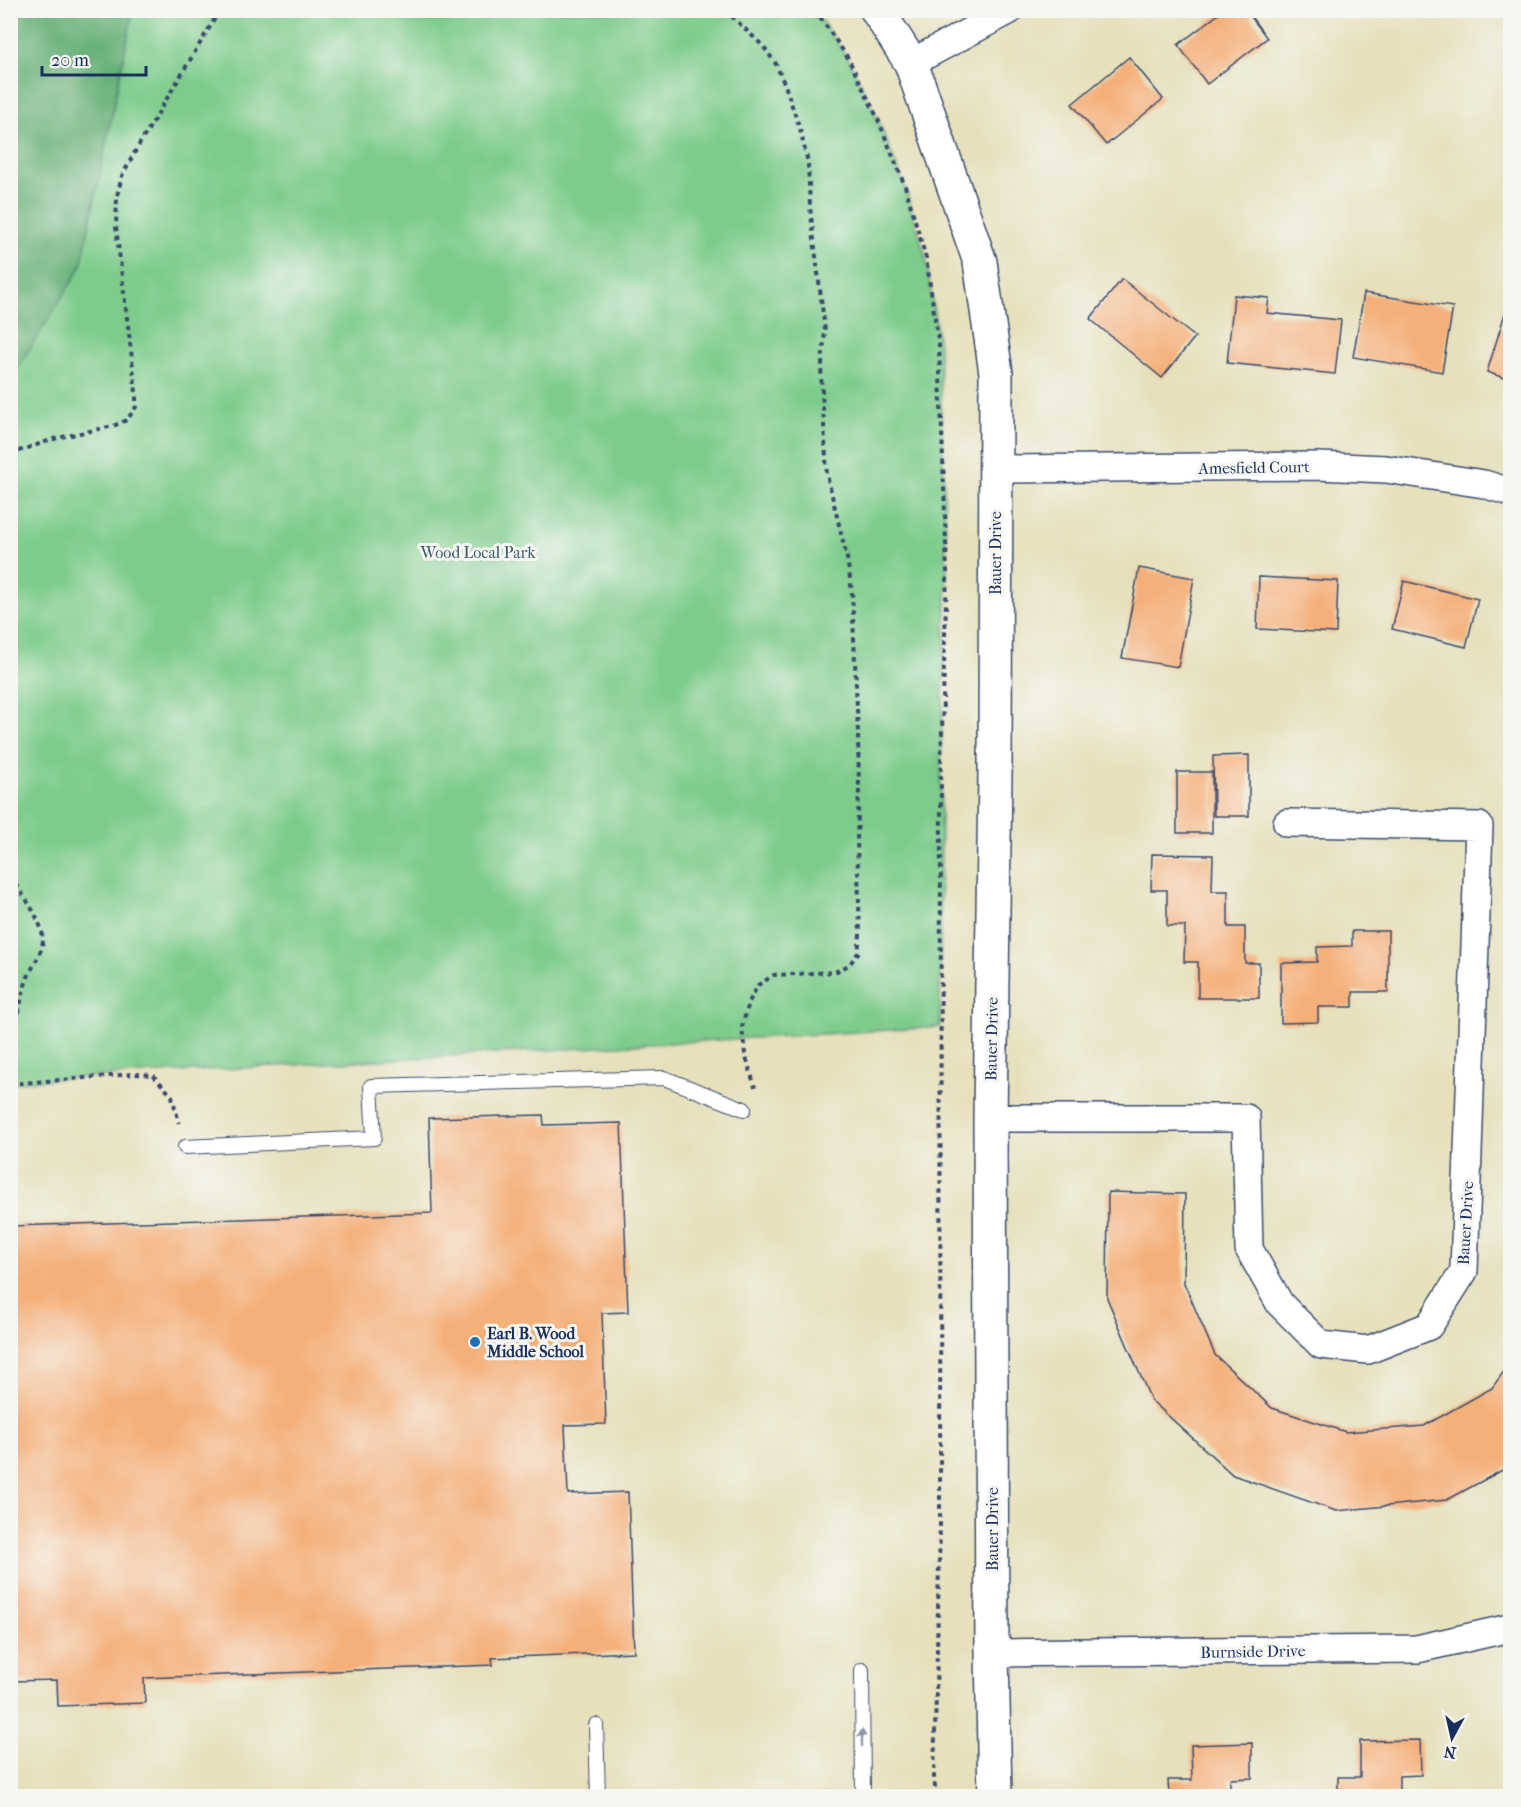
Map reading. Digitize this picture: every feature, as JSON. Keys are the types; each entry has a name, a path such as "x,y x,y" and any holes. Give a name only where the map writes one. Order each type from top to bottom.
{"street":[{"name":"Bauer Drive","path":"877,10 911,63 980,262 996,373 995,763 990,1118 994,1797"},
{"path":"911,63 1010,10"},
{"name":"Amesfield Court","path":"996,469 1318,466 1386,469 1484,484 1510,492"},
{"name":"Bauer Drive","path":"990,1118 1246,1118 1249,1250 1280,1304 1321,1345 1368,1350 1429,1326 1464,1271 1479,826 1287,823"},
{"name":"Burnside Drive","path":"992,1653 1418,1649 1510,1628"}],"lane":[{"path":"185,1147 374,1138 371,1086 664,1078 744,1109"},
{"path":"862,1670 862,1797"},
{"path":"596,1725 598,1797"}],"path":[{"path":"10,454 57,438 112,426 127,420 136,407 116,227 117,196 122,176 136,150 220,10"},
{"path":"725,10 763,46 776,64 800,129 808,163 810,207 825,331 821,375 828,475 847,558 852,592 858,732 857,839 860,935 858,953 849,965 835,972 774,975 758,985 749,1002 742,1028 745,1054 756,1088"},
{"path":"815,10 848,58 877,117 905,186 926,258 939,346 947,572 941,784 940,1534 934,1777 936,1797"},
{"path":"10,878 36,915 43,937 39,954 29,972 20,1002 10,1064"},
{"path":"10,1084 134,1074 153,1075 172,1096 185,1147"}],"green space":[{"path":"11,10 133,11 81,267 11,379"},
{"name":"Wood Local Park","path":"11,11 815,11 848,58 877,117 905,186 926,258 939,346 947,572 941,762 940,1027 11,1083"},
{"path":"935,1792 936,1796 803,1796"}],"building":[{"path":"1224,10 1246,10 1267,38 1207,84 1178,45"},
{"path":"1129,57 1163,99 1106,145 1072,104"},
{"path":"1122,279 1195,337 1162,378 1090,319"},
{"path":"1364,293 1453,307 1442,372 1353,357"},
{"path":"1234,295 1269,298 1267,313 1341,320 1335,374 1227,363"},
{"path":"1506,310 1510,312 1510,380 1487,372"},
{"path":"1139,568 1194,578 1178,667 1122,658"},
{"path":"1259,577 1338,581 1336,633 1257,629"},
{"path":"1404,581 1478,599 1466,647 1392,629"},
{"path":"1249,755 1249,816 1214,816 1213,756"},
{"path":"1177,772 1212,772 1212,833 1177,833"},
{"path":"1152,854 1213,855 1212,891 1228,891 1228,927 1245,927 1245,963 1259,963 1259,998 1198,998 1198,962 1184,962 1185,926 1167,926 1167,890 1151,890"},
{"path":"1352,931 1388,931 1388,992 1353,992 1353,1007 1318,1007 1318,1022 1281,1023 1281,963 1317,962 1317,947 1352,946"},
{"name":"Earl B. Wood Middle School","path":"543,1115 544,1125 621,1123 628,1312 602,1313 606,1424 565,1425 568,1494 628,1492 634,1652 492,1658 493,1665 144,1678 145,1703 58,1706 57,1680 10,1681 10,1226 432,1213 429,1118"},
{"path":"1108,1192 1185,1194 1184,1283 1215,1355 1272,1408 1346,1432 1424,1426 1492,1388 1510,1363 1510,1466 1447,1500 1336,1511 1233,1475 1151,1400 1107,1298"},
{"path":"1420,1740 1421,1775 1399,1776 1399,1796 1338,1796 1338,1777 1360,1777 1360,1741"},
{"path":"1252,1743 1252,1778 1230,1779 1230,1796 1169,1796 1168,1780 1192,1780 1191,1745"}],"place":[{"name":"Earl B. Wood Middle School","path":"475,1342"}]}
